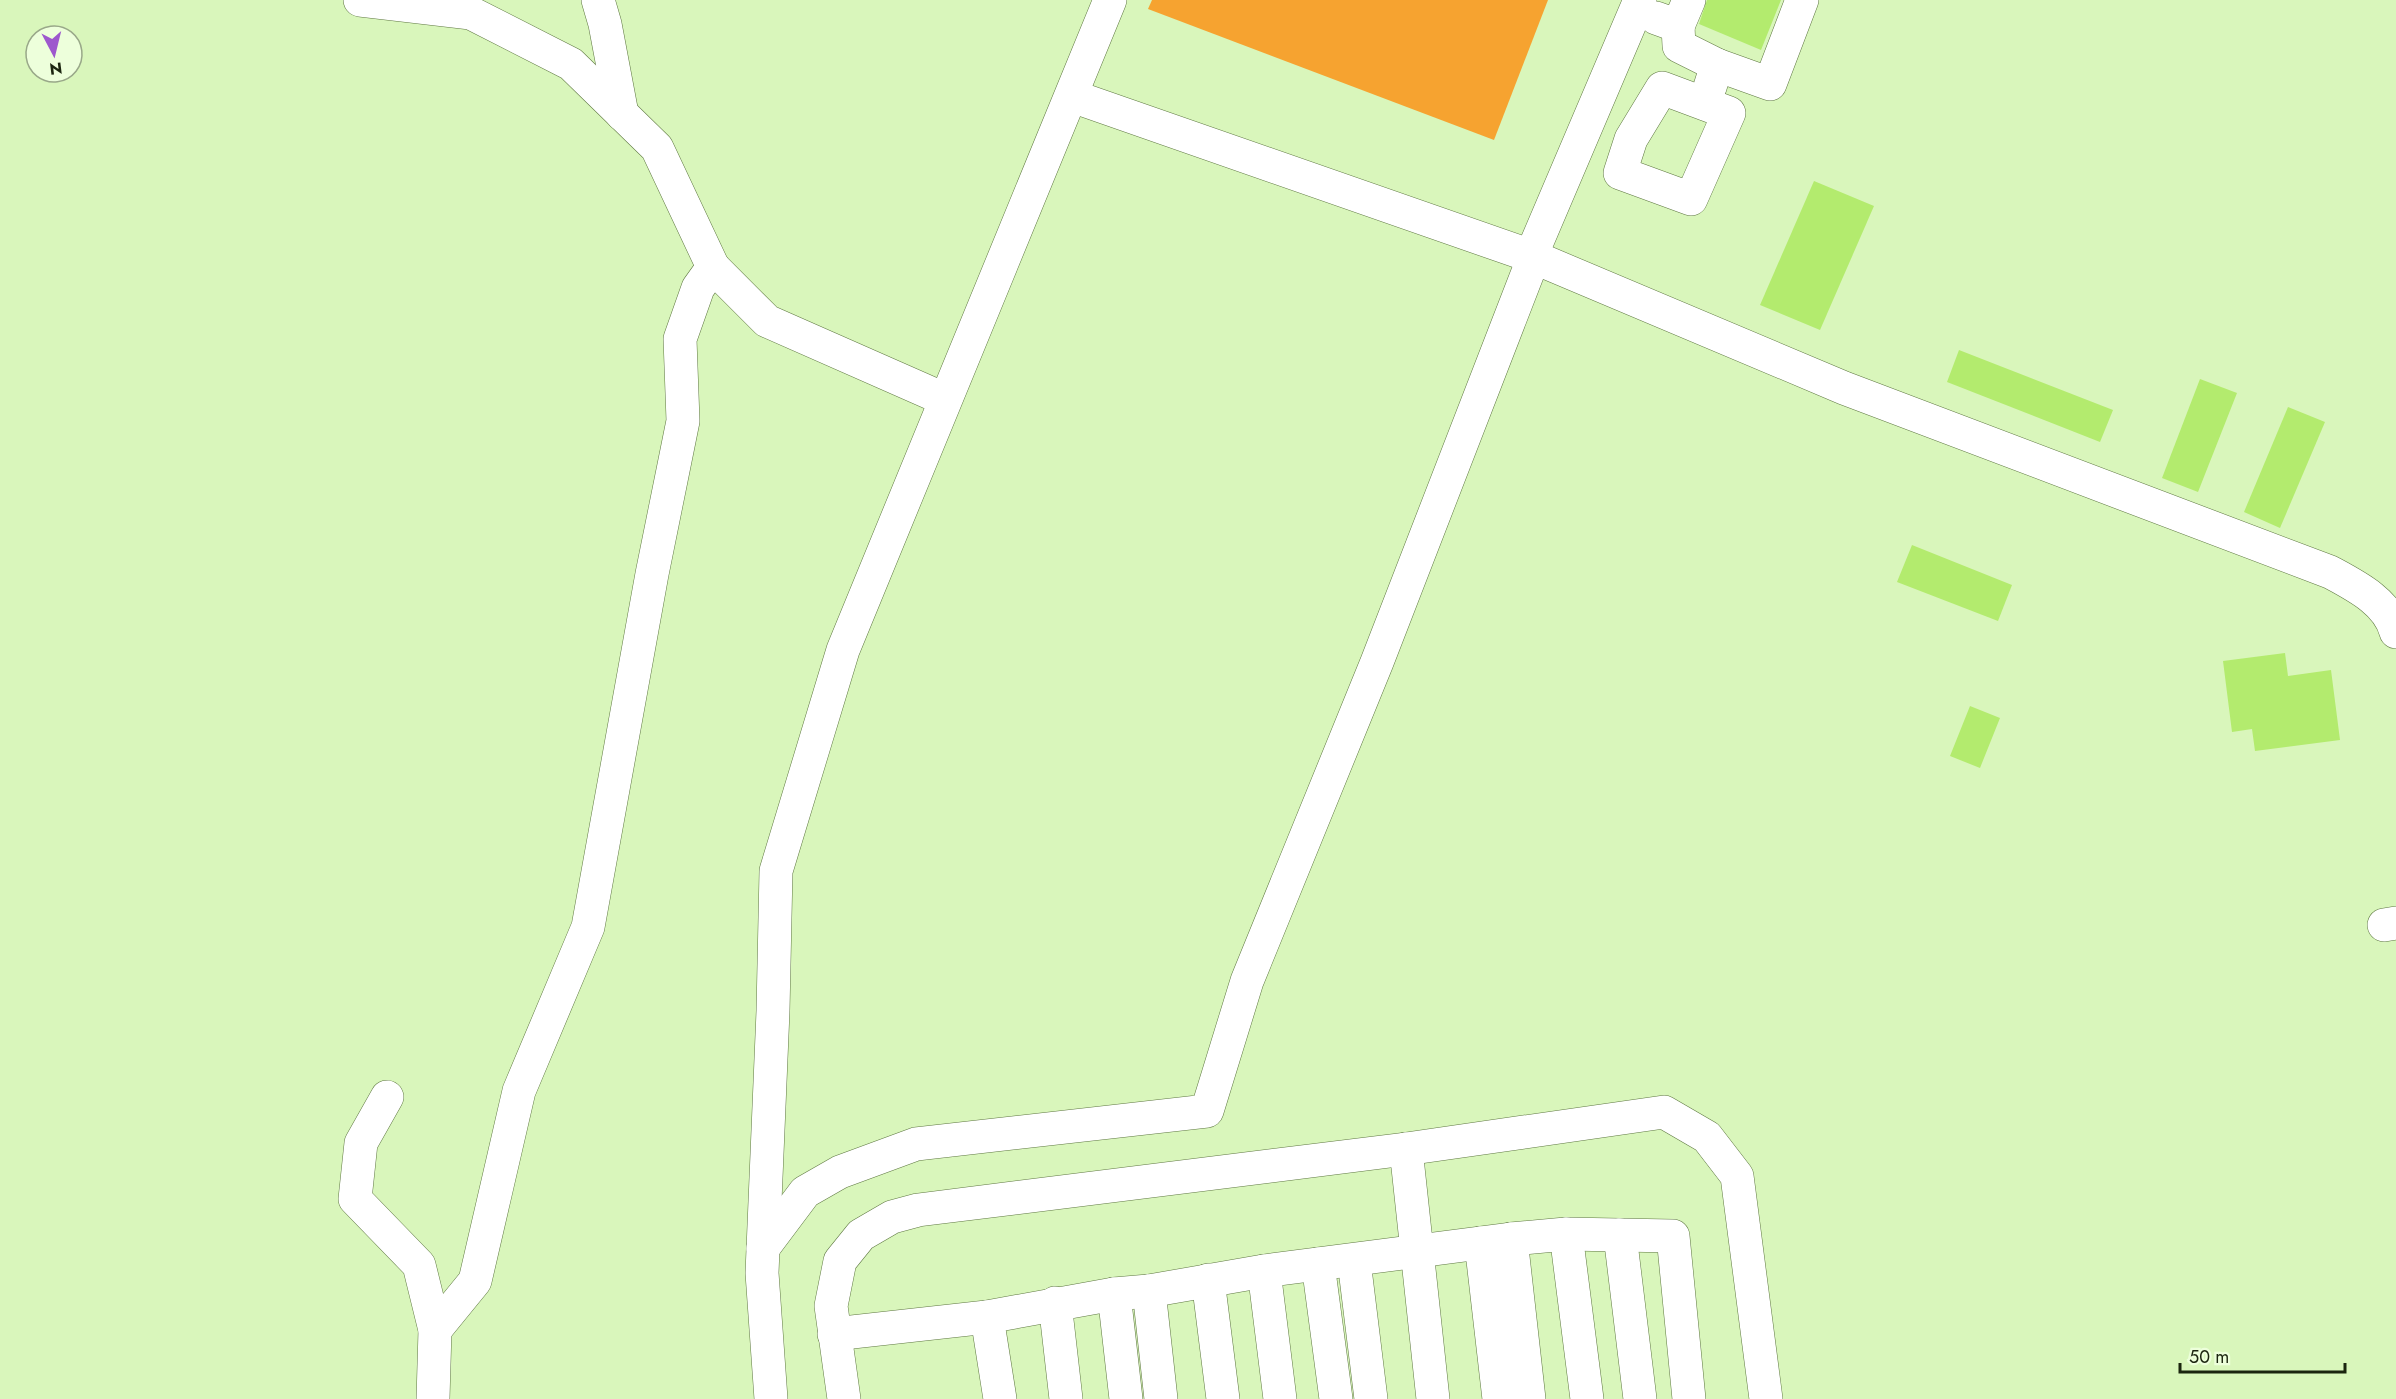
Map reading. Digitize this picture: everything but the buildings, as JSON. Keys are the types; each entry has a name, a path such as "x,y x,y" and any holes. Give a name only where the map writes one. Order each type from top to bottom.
{"street":[{"path":"360,0 471,13 571,64 657,148 713,267 767,321 944,399"},
{"path":"598,0 605,24 622,114"},
{"path":"771,1399 762,1273 777,870 843,650 944,399 1110,0"},
{"path":"763,1248 805,1192 840,1172 916,1144 1207,1111 1247,981 1377,662 1530,267 1531,256 1637,5 1683,13 1679,46 1717,65 1770,84 1802,0"},
{"path":"1705,104 1717,65"},
{"path":"1662,88 1729,113 1691,199 1620,173 1631,139 1662,88"},
{"path":"1072,96 1531,256 1844,388 2330,573 2367,593 2393,621 2396,632"},
{"path":"1589,120 1631,139"},
{"path":"435,1330 475,1281 519,1091 588,927 652,574 683,421 680,339 698,288 713,267"},
{"path":"387,1097 361,1143 355,1199 419,1265 435,1330 434,1399"},
{"path":"844,1399 831,1306 840,1262 861,1235 892,1217 918,1210 1406,1149 1664,1112 1707,1137 1737,1176 1766,1399"},
{"path":"1406,1149 1415,1252 1433,1399"},
{"path":"834,1334 987,1317 1055,1303 1149,1291 1264,1271 1496,1241 1566,1234 1673,1236 1689,1399"},
{"path":"1566,1234 1587,1399"},
{"path":"1620,1235 1640,1399"},
{"path":"1496,1241 1499,1399"},
{"path":"1496,1241 1529,1399"},
{"path":"1353,1261 1371,1399"},
{"path":"1318,1264 1336,1399"},
{"path":"1264,1271 1280,1399"},
{"path":"1208,1280 1223,1399"},
{"path":"1149,1291 1161,1399"},
{"path":"1114,1294 1126,1399"},
{"path":"1055,1303 1066,1399"},
{"path":"987,1317 1000,1399"}],"shaded area":[{"path":"1152,0 1548,0 1494,140 1148,9"}]}
